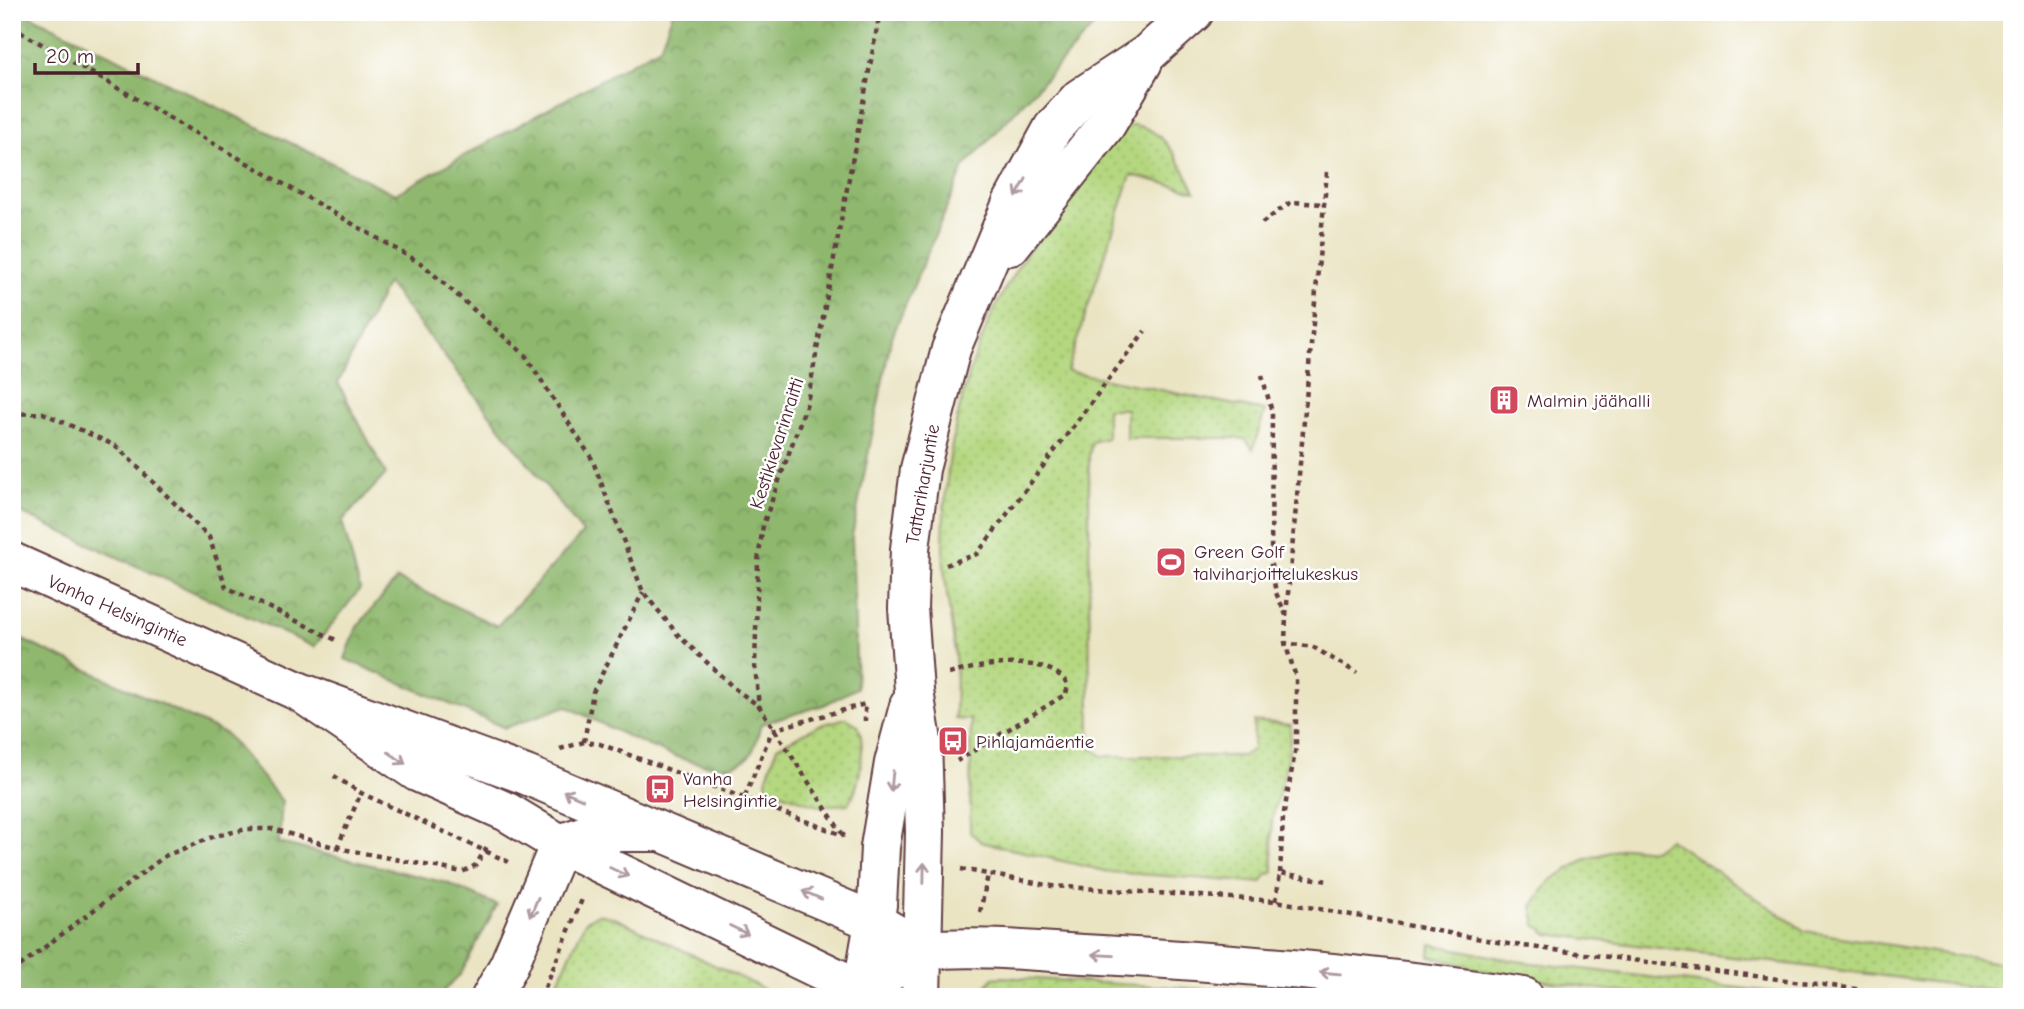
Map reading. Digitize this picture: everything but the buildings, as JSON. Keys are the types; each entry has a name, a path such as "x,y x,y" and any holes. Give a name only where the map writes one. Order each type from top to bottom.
{"main road":[{"name":"Tattariharjuntie","path":"923,950 922,741 931,690 908,596 910,549 920,469 951,349 1012,203 1054,128 1080,98 1147,54 1194,12"},
{"name":"Vanha Helsingintie","path":"12,562 300,692 514,771 874,922 923,950"},
{"name":"Tattariharjuntie","path":"874,922 880,847 894,763 931,690"},
{"name":"Vanha Helsingintie","path":"300,692 417,772 508,812 560,844 862,993"},
{"path":"491,997 509,965 560,844 593,832 658,832"},
{"path":"862,993 874,922"},
{"path":"862,993 923,950 971,946 1174,959 1423,981 1524,997"},
{"path":"921,997 923,950"}],"path":[{"name":"Kestikievarinraitti","path":"745,796 844,836 772,730 759,706 755,666 758,561 763,525 807,403 880,12"},
{"path":"12,27 422,264 524,355 592,459 643,592 679,636 735,689 759,706"},
{"path":"1276,901 1283,818 1296,747 1296,677 1285,643 1286,615 1326,172"},
{"path":"1262,223 1291,202 1323,204"},
{"path":"941,567 977,554 1145,331"},
{"path":"1262,375 1272,412 1271,566 1276,593 1286,615"},
{"path":"12,414 43,413 116,446 209,537 226,587 336,640"},
{"path":"584,742 593,692 643,592"},
{"path":"1285,643 1313,647 1357,673"},
{"path":"947,661 947,675"},
{"path":"931,690 947,675 998,663 1036,666 1064,678 1068,685 1066,694 953,764"},
{"path":"548,753 584,742 600,744 745,796 772,730 865,704"},
{"path":"12,972 165,856 215,836 247,829 273,829 337,848 462,873 476,865 484,851 361,793 334,776"},
{"path":"337,848 361,793"},
{"path":"962,870 1052,886 1276,901 1508,944 1917,997"},
{"path":"1280,873 1328,881"},
{"path":"541,997 583,897"}],"green space":[{"path":"12,12 23,12 395,194 660,47 673,12 1107,12 964,167 891,339 852,536 857,688 824,705 761,724 751,754 743,761 727,766 705,764 654,749 566,706 505,728 345,659 357,627 397,579 497,626 583,533 387,283 338,383 386,474 342,521 360,589 314,647 12,509"},
{"path":"1133,125 1155,133 1164,141 1178,159 1195,191 1131,175 1067,371 1265,411 1253,449 1245,439 1237,438 1126,438 1126,409 1107,409 1107,438 1092,442 1089,455 1090,747 1102,756 1243,756 1253,749 1254,721 1291,725 1288,759 1272,819 1273,873 1267,874 1262,883 1109,872 981,842 970,832 971,720 955,719 955,655 943,559 948,468 955,430 975,356 1007,286 1027,253 1073,191 1121,131"},
{"path":"12,635 226,734 282,801 279,843 447,883 497,905 460,975 438,997 12,997"},
{"path":"846,718 858,725 862,744 859,776 848,804 818,806 767,788 766,780 777,747 817,726"},
{"path":"1669,839 1805,931 2012,965 2012,992 1548,934 1536,925 1532,906 1550,881 1584,860 1626,847 1653,850"},
{"path":"598,914 615,918 756,985 775,997 551,997 585,922"},
{"path":"1431,944 1516,961 1814,997 1655,997 1491,973 1430,956"},
{"path":"993,978 1336,997 977,997"}],"place":[{"name":"Malmin jäähalli","path":"1504,400"},
{"name":"Green Golf talviharjoittelukeskus","path":"1171,562"},
{"name":"Pihlajamäentie","path":"953,741"},
{"name":"Vanha Helsingintie","path":"660,789"}]}
